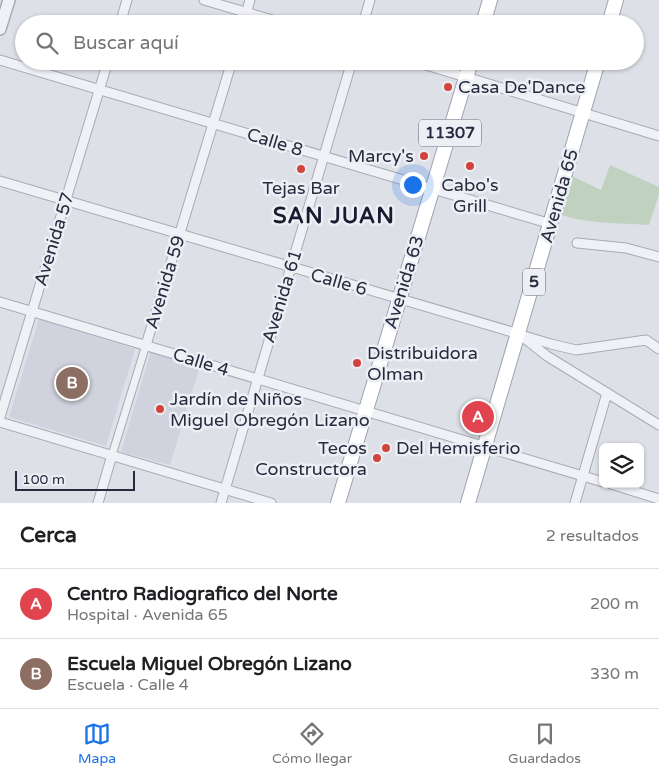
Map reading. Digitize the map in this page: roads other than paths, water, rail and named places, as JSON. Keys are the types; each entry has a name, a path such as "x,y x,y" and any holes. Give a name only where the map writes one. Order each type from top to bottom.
{"main road":[{"path":"486,15 490,0"},
{"path":"612,15 616,0"},
{"name":"Avenida 63","path":"338,503 468,70"},
{"name":"Avenida 65","path":"468,503 595,70"}],"street":[{"path":"0,29 9,0"},
{"path":"123,15 127,0"},
{"path":"204,0 257,15"},
{"path":"246,15 250,0"},
{"path":"366,15 370,0"},
{"name":"Calle 8","path":"0,60 15,64"},
{"name":"Calle 8","path":"33,70 551,224"},
{"name":"Avenida 57","path":"0,417 106,70"},
{"name":"Avenida 59","path":"98,503 229,70"},
{"name":"Avenida 61","path":"221,503 349,70"},
{"path":"443,70 659,136"},
{"name":"Calle 6","path":"0,181 519,334 547,356 659,425"},
{"path":"577,243 626,248 659,257"},
{"name":"Calle 4","path":"0,302 599,481"},
{"path":"519,334 576,350 646,340 659,349"},
{"path":"547,356 551,344"},
{"path":"575,503 607,393"},
{"path":"0,422 271,503"},
{"path":"624,488 659,499"}],"place":[{"name":"Casa De'Dance","path":"448,87"},
{"name":"Marcy's","path":"424,156"},
{"name":"Cabo's Grill","path":"470,166"},
{"name":"Tejas Bar","path":"301,169"},
{"name":"Distribuidora Olman","path":"357,363"},
{"name":"Escuela Miguel Obregón Lizano","path":"72,383"},
{"name":"Jardín de Niños Miguel Obregón Lizano","path":"160,409"},
{"name":"Centro Radiografico del Norte","path":"478,417"},
{"name":"Del Hemisferio","path":"386,448"},
{"name":"Tecos Constructora","path":"377,458"}],"district":[{"name":"SAN JUAN","path":"334,216"}]}
